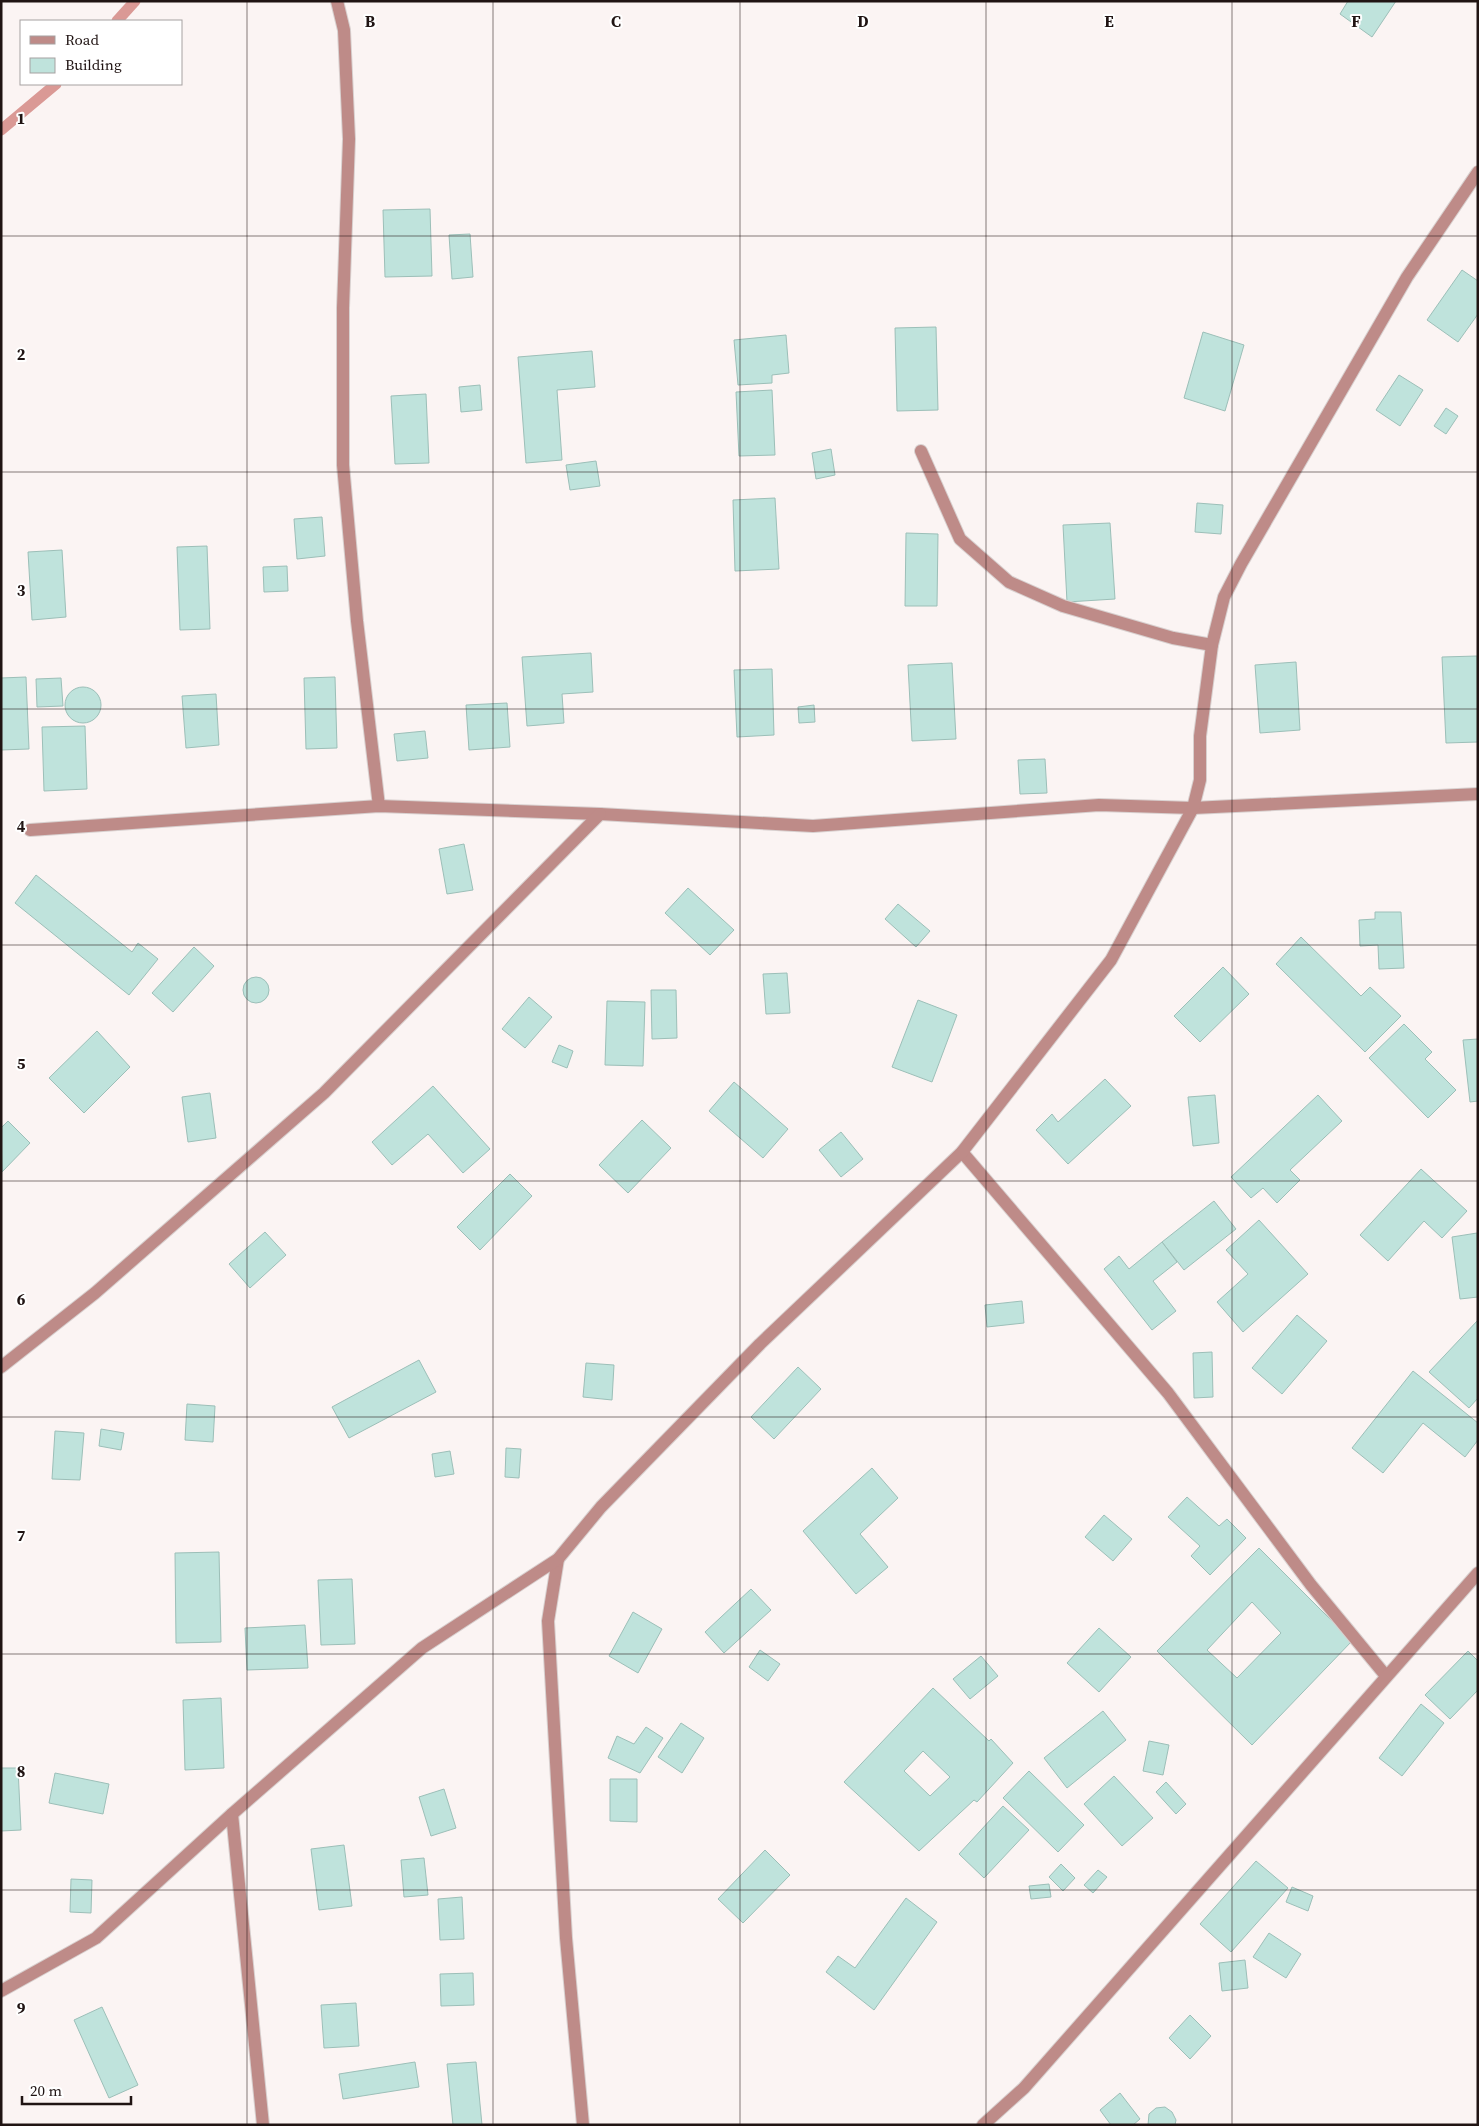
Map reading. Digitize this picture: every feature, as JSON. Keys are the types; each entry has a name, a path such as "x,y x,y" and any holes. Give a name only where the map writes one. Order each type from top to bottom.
{"street":[{"path":"337,1 344,30 349,139 343,308 342,465 357,621 379,806"},
{"path":"1,1991 96,1938 232,1814 422,1648 558,1559 601,1506 760,1344 962,1152 1111,960 1193,808 1200,780 1200,736 1212,645 1224,598 1241,564 1407,277 1478,172"},
{"path":"921,451 960,539 1009,582 1063,606 1174,638 1212,645"},
{"path":"30,830 379,806 600,814 813,826 1099,805 1193,808 1478,794"},
{"path":"1,1367 95,1293 324,1093 600,814"},
{"path":"962,1152 1168,1393 1311,1585 1386,1676"},
{"path":"558,1559 548,1621 566,1938 583,2125"},
{"path":"983,2125 1024,2088 1478,1573"},
{"path":"232,1814 263,2125"}],"building":[{"path":"1348,1 1396,1 1372,37 1340,14"},
{"path":"430,209 432,276 385,277 383,210"},
{"path":"470,234 473,277 452,279 449,235"},
{"path":"1462,270 1478,281 1478,314 1458,342 1427,320"},
{"path":"936,327 938,410 897,411 895,328"},
{"path":"1203,332 1244,345 1225,411 1184,398"},
{"path":"786,335 789,373 772,375 772,383 738,385 734,340"},
{"path":"592,351 595,387 557,390 562,460 526,463 518,357"},
{"path":"1399,375 1423,390 1400,426 1376,410"},
{"path":"480,385 482,410 461,412 459,387"},
{"path":"772,390 775,455 739,456 736,392"},
{"path":"426,394 429,463 395,464 391,396"},
{"path":"1446,408 1458,416 1446,434 1434,426"},
{"path":"831,449 835,475 816,479 812,453"},
{"path":"596,461 600,486 570,490 566,465"},
{"path":"775,498 779,569 735,571 733,500"},
{"path":"1197,503 1223,505 1221,534 1195,532"},
{"path":"322,517 325,556 297,559 294,519"},
{"path":"1110,523 1115,599 1067,602 1063,525"},
{"path":"906,533 938,534 937,606 905,606"},
{"path":"207,546 210,629 180,630 177,547"},
{"path":"62,550 66,617 32,620 28,552"},
{"path":"287,566 288,591 264,592 263,567"},
{"path":"591,653 593,692 562,694 564,723 527,726 522,657"},
{"path":"1477,656 1478,742 1446,743 1442,657"},
{"path":"1296,662 1300,730 1260,733 1255,665"},
{"path":"952,663 956,739 912,741 908,665"},
{"path":"772,669 774,735 737,737 734,670"},
{"path":"26,677 29,749 1,750 1,678"},
{"path":"335,677 337,748 306,749 304,678"},
{"path":"61,678 63,706 37,707 36,679"},
{"path":"83,687 95,693 101,705 95,717 83,723 71,717 65,705 71,693"},
{"path":"216,694 219,745 186,748 182,696"},
{"path":"507,703 510,747 469,750 466,705"},
{"path":"814,705 815,722 799,723 798,707"},
{"path":"85,726 87,789 44,791 42,727"},
{"path":"425,731 428,758 397,761 394,734"},
{"path":"1045,759 1047,793 1020,794 1018,760"},
{"path":"464,844 473,890 447,894 439,849"},
{"path":"36,875 132,952 138,943 158,959 129,995 15,903"},
{"path":"688,888 734,930 710,955 665,913"},
{"path":"898,904 930,931 916,947 885,919"},
{"path":"1375,912 1401,912 1404,968 1379,969 1378,945 1360,946 1359,920 1375,919"},
{"path":"1301,937 1361,996 1370,987 1401,1016 1365,1052 1276,964"},
{"path":"194,947 214,966 173,1012 152,993"},
{"path":"1223,967 1249,994 1200,1042 1174,1016"},
{"path":"787,973 790,1013 766,1014 763,974"},
{"path":"256,977 265,981 269,990 265,999 256,1003 247,999 243,990 247,981"},
{"path":"651,990 676,990 677,1038 652,1039"},
{"path":"529,997 552,1017 525,1048 502,1029"},
{"path":"918,1000 957,1015 932,1082 892,1067"},
{"path":"607,1001 645,1002 643,1066 605,1065"},
{"path":"1404,1024 1432,1052 1425,1059 1456,1090 1428,1118 1369,1058"},
{"path":"97,1031 130,1067 84,1113 49,1078"},
{"path":"1478,1039 1478,1101 1470,1102 1463,1040"},
{"path":"559,1045 573,1051 567,1068 552,1062"},
{"path":"1105,1079 1131,1106 1068,1164 1036,1130 1052,1114 1058,1122"},
{"path":"734,1082 788,1129 763,1158 709,1111"},
{"path":"433,1086 490,1149 463,1173 428,1134 392,1165 372,1142"},
{"path":"210,1093 216,1138 188,1142 182,1097"},
{"path":"1215,1095 1219,1143 1193,1146 1188,1097"},
{"path":"1318,1095 1342,1121 1290,1170 1300,1180 1277,1203 1263,1188 1251,1198 1231,1177"},
{"path":"642,1120 671,1148 628,1193 599,1165"},
{"path":"8,1121 30,1143 2,1172 1,1128"},
{"path":"841,1132 863,1159 841,1177 819,1150"},
{"path":"1421,1169 1467,1211 1442,1238 1424,1221 1388,1261 1360,1235"},
{"path":"510,1174 532,1196 480,1250 457,1227"},
{"path":"1214,1201 1236,1229 1184,1270 1162,1242"},
{"path":"1259,1220 1308,1274 1243,1332 1217,1302 1248,1274 1226,1250"},
{"path":"265,1232 286,1255 250,1288 229,1264"},
{"path":"1477,1233 1478,1297 1460,1299 1452,1237"},
{"path":"1162,1242 1177,1262 1153,1281 1176,1311 1152,1330 1104,1269 1119,1256 1129,1269"},
{"path":"1022,1301 1024,1323 987,1327 985,1305"},
{"path":"1297,1315 1327,1341 1282,1394 1252,1368"},
{"path":"1478,1320 1478,1398 1469,1408 1429,1372"},
{"path":"1212,1352 1213,1397 1194,1398 1193,1353"},
{"path":"419,1360 436,1392 349,1438 332,1407"},
{"path":"586,1363 614,1365 612,1400 583,1397"},
{"path":"798,1367 821,1389 774,1439 751,1417"},
{"path":"1413,1371 1478,1423 1478,1440 1465,1457 1423,1423 1383,1473 1352,1448"},
{"path":"187,1404 215,1406 213,1442 185,1440"},
{"path":"101,1429 124,1433 121,1450 99,1446"},
{"path":"55,1431 84,1433 80,1480 52,1479"},
{"path":"506,1448 521,1449 519,1478 505,1477"},
{"path":"450,1451 454,1474 435,1477 432,1454"},
{"path":"872,1468 898,1498 860,1534 888,1567 856,1594 803,1531"},
{"path":"1187,1497 1219,1526 1227,1519 1246,1538 1210,1575 1191,1556 1200,1546 1168,1517"},
{"path":"1104,1515 1132,1539 1113,1561 1085,1537"},
{"path":"1259,1548 1352,1641 1252,1745 1157,1651","holes":["1252,1602 1281,1633 1237,1678 1207,1650"]},
{"path":"219,1552 221,1642 176,1643 175,1553"},
{"path":"352,1579 355,1644 321,1645 318,1580"},
{"path":"751,1589 771,1610 724,1653 705,1632"},
{"path":"633,1612 662,1629 638,1673 609,1656"},
{"path":"305,1625 308,1668 247,1670 245,1628"},
{"path":"1099,1628 1131,1657 1099,1692 1067,1663"},
{"path":"760,1650 780,1664 768,1681 749,1667"},
{"path":"1468,1651 1478,1661 1478,1690 1450,1719 1425,1695"},
{"path":"981,1656 998,1676 970,1699 953,1679"},
{"path":"933,1688 989,1741 991,1739 1013,1763 977,1802 974,1800 919,1851 844,1782","holes":["923,1751 950,1777 930,1796 904,1771"]},
{"path":"221,1698 224,1768 185,1770 183,1700"},
{"path":"1421,1704 1444,1723 1402,1776 1379,1758"},
{"path":"1103,1711 1126,1740 1067,1788 1044,1758"},
{"path":"681,1723 704,1738 682,1773 658,1757"},
{"path":"646,1727 663,1738 640,1773 608,1758 617,1736 634,1744"},
{"path":"1149,1741 1169,1745 1163,1775 1143,1771"},
{"path":"1,1768 18,1768 21,1830 1,1831"},
{"path":"1029,1771 1084,1825 1058,1852 1003,1798"},
{"path":"55,1773 109,1784 103,1814 49,1803"},
{"path":"1114,1776 1153,1818 1122,1846 1084,1804"},
{"path":"610,1779 637,1779 637,1822 610,1821"},
{"path":"1166,1782 1186,1804 1176,1814 1156,1792"},
{"path":"444,1789 456,1828 431,1836 419,1797"},
{"path":"1003,1806 1029,1830 984,1878 959,1854"},
{"path":"344,1845 352,1906 319,1910 311,1849"},
{"path":"765,1850 790,1875 743,1923 718,1899"},
{"path":"424,1858 428,1895 404,1897 401,1860"},
{"path":"1256,1861 1288,1888 1231,1952 1200,1924"},
{"path":"1061,1864 1075,1878 1063,1891 1049,1877"},
{"path":"1098,1870 1107,1877 1093,1893 1084,1885"},
{"path":"71,1879 92,1880 91,1913 70,1912"},
{"path":"1049,1884 1051,1897 1031,1899 1029,1886"},
{"path":"1292,1887 1313,1896 1308,1911 1286,1902"},
{"path":"462,1897 464,1939 440,1940 438,1899"},
{"path":"906,1898 937,1922 874,2010 826,1972 838,1956 855,1968"},
{"path":"1269,1933 1301,1954 1286,1978 1253,1957"},
{"path":"1245,1960 1248,1988 1222,1991 1219,1963"},
{"path":"473,1973 474,2005 441,2006 440,1974"},
{"path":"356,2003 359,2046 324,2048 321,2005"},
{"path":"102,2007 138,2085 109,2098 74,2020"},
{"path":"1190,2015 1211,2036 1190,2059 1169,2038"},
{"path":"415,2062 419,2087 343,2099 339,2074"},
{"path":"476,2062 482,2125 453,2125 447,2064"},
{"path":"1120,2093 1140,2119 1133,2125 1111,2125 1100,2110"},
{"path":"1165,2107 1172,2112 1176,2120 1175,2125 1148,2125 1149,2114 1156,2108"}],"waterway":[{"path":"118,20 135,1"},
{"path":"1,130 55,85"}]}
